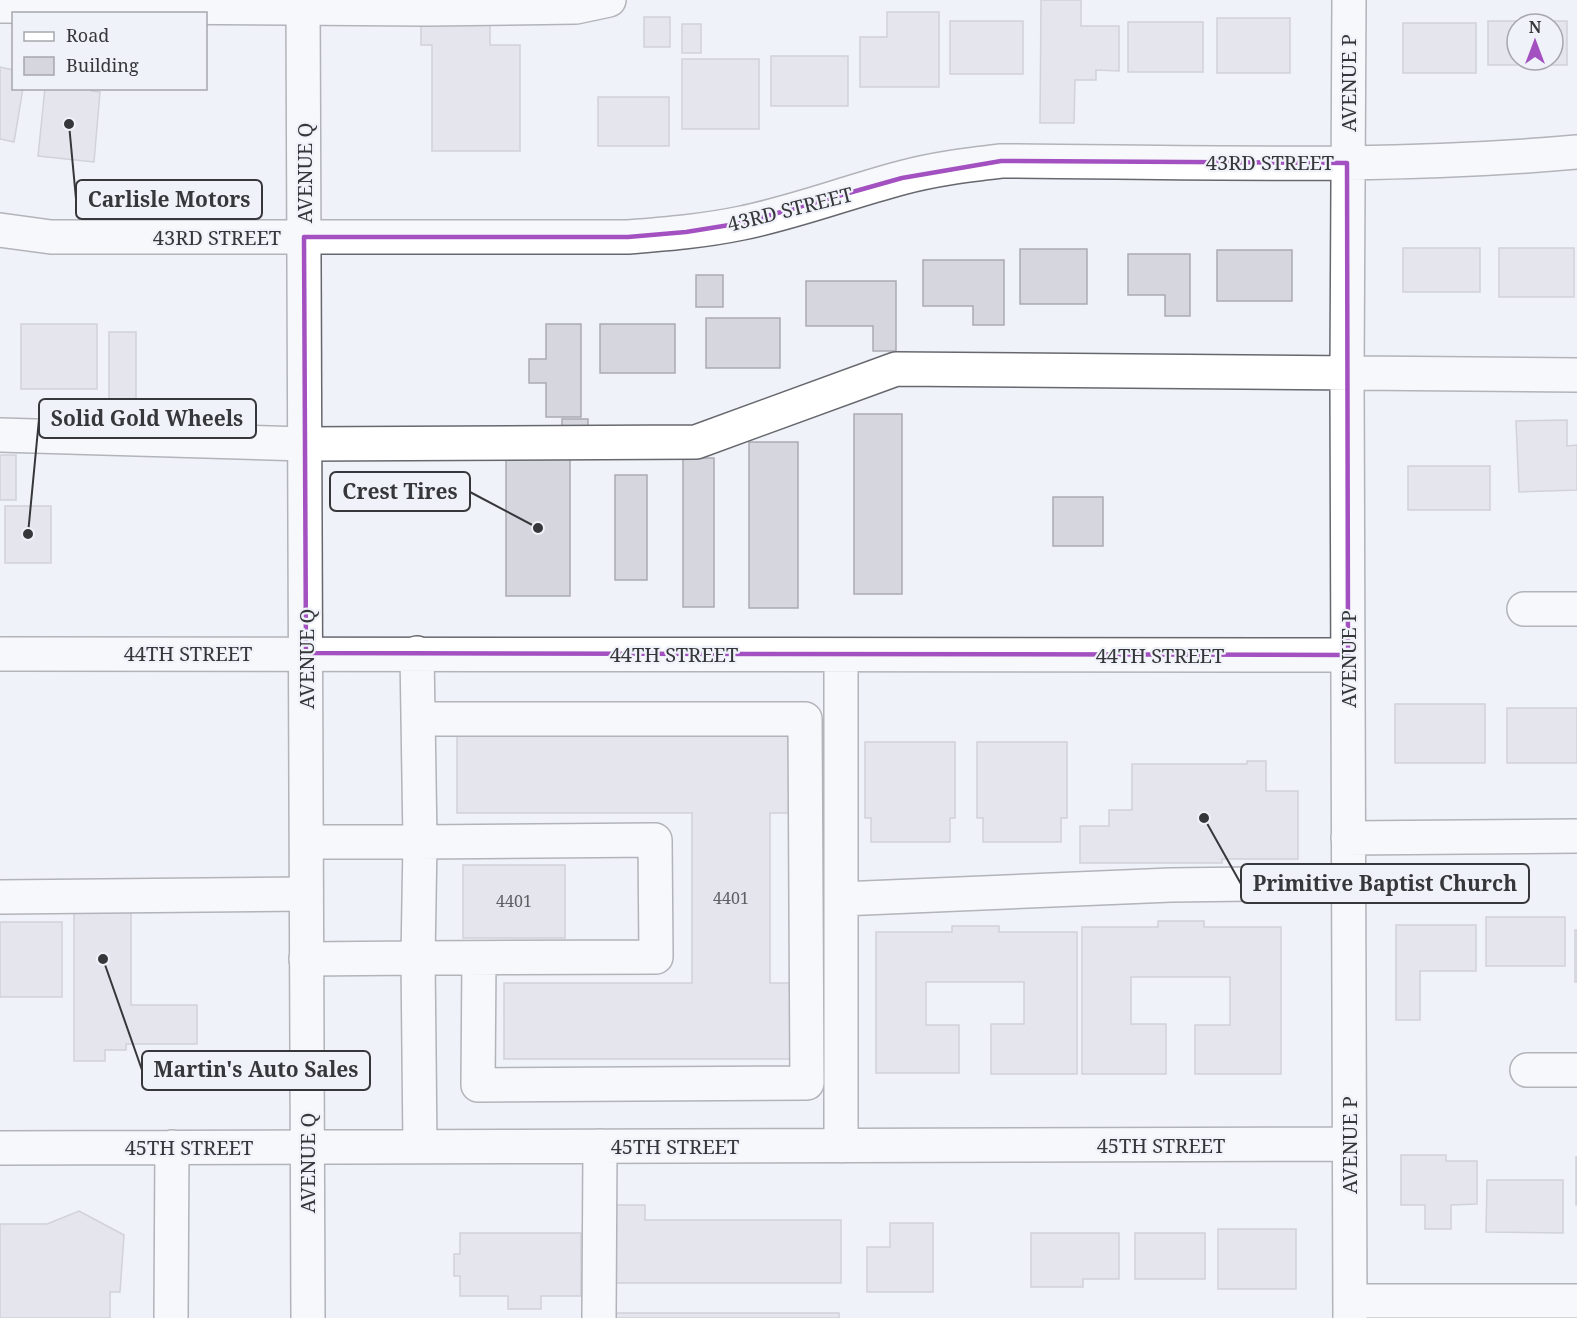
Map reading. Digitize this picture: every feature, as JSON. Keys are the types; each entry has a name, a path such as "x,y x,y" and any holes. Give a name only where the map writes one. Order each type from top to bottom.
{"main road":[{"path":"0,6 303,4 576,7 609,0"},
{"name":"AVENUE P","path":"1348,0 1350,1310"},
{"name":"AVENUE Q","path":"303,4 308,1318"},
{"name":"43RD STREET","path":"0,230 51,237 628,237 686,232 742,223 806,207 913,175 1001,161 1347,163 1479,160 1577,152"},
{"path":"0,435 304,444 696,442 896,369 1577,375"},
{"path":"1524,609 1577,609"},
{"path":"417,653 420,842 418,958 420,1147"},
{"name":"44TH STREET","path":"0,654 1348,655"},
{"path":"840,655 841,1146"},
{"path":"418,719 805,719 807,1083 478,1084 479,958"},
{"path":"1348,838 1577,836"},
{"path":"306,959 656,957 655,840 307,842"},
{"path":"841,899 1171,885 1348,884"},
{"path":"0,897 306,894"},
{"path":"1527,1070 1577,1070"},
{"name":"45TH STREET","path":"0,1148 1349,1144"},
{"path":"598,1318 600,1146"},
{"path":"171,1318 172,1147"},
{"path":"1350,1310 1577,1301"}],"highlighted area":[{"path":"1001,161 1347,163 1348,655 306,653 304,237 628,237 686,232 742,223 902,178"}],"building":[{"path":"1041,0 1081,0 1081,26 1119,26 1119,71 1096,70 1096,80 1075,80 1074,123 1040,123"},
{"path":"887,12 939,12 939,87 860,87 860,37 887,37"},
{"path":"644,17 670,17 670,47 644,47"},
{"path":"1217,18 1290,18 1290,73 1217,73"},
{"path":"421,19 490,19 490,45 520,45 520,151 432,151 432,45 421,45"},
{"path":"950,21 1023,21 1023,74 950,74"},
{"path":"1488,21 1505,21 1505,65 1488,65"},
{"path":"1565,21 1567,21 1567,65 1565,65"},
{"path":"1128,22 1203,22 1203,72 1128,72"},
{"path":"1403,23 1476,23 1476,73 1403,73"},
{"path":"682,24 701,24 701,53 682,53"},
{"path":"771,56 848,56 848,106 771,106"},
{"path":"682,59 759,59 759,129 682,129"},
{"path":"0,67 12,70 12,90 23,90 14,142 0,139"},
{"path":"45,90 100,92 94,162 38,156"},
{"path":"598,97 669,97 669,146 598,146"},
{"path":"1403,248 1480,248 1480,292 1403,292"},
{"path":"1499,248 1574,248 1574,297 1499,297"},
{"path":"1020,249 1087,249 1087,304 1020,304"},
{"path":"1217,250 1292,250 1292,301 1217,301"},
{"path":"1128,254 1190,254 1190,316 1165,316 1165,295 1128,295"},
{"path":"923,260 1004,260 1004,325 973,325 973,306 923,306"},
{"path":"696,275 723,275 723,307 696,307"},
{"path":"806,281 896,281 896,351 873,351 873,326 806,326"},
{"path":"706,318 780,318 780,368 706,368"},
{"path":"21,324 97,324 97,389 21,389"},
{"path":"546,324 581,324 581,417 546,417 546,383 529,383 529,359 546,359"},
{"path":"600,324 675,324 675,373 600,373"},
{"path":"109,332 136,332 136,411 109,411"},
{"path":"854,414 902,414 902,594 854,594"},
{"path":"562,419 588,419 588,433 562,433"},
{"path":"1567,420 1567,446 1577,445 1577,490 1519,492 1516,421"},
{"path":"749,442 798,442 798,608 749,608"},
{"path":"0,455 16,455 16,500 0,500"},
{"path":"683,458 714,458 714,607 683,607"},
{"path":"506,459 570,459 570,596 506,596"},
{"path":"1408,466 1490,466 1490,510 1408,510"},
{"path":"615,475 647,475 647,580 615,580"},
{"path":"1053,497 1103,497 1103,546 1053,546"},
{"path":"5,506 51,506 51,563 5,563"},
{"path":"1395,704 1485,704 1485,763 1395,763"},
{"path":"1507,708 1577,708 1577,763 1507,763"},
{"path":"457,736 796,736 797,813 770,813 770,983 799,983 796,1059 504,1059 504,983 692,983 692,813 457,813"},
{"path":"865,742 955,742 955,818 950,818 950,842 871,842 871,818 865,818"},
{"path":"977,742 1067,742 1067,818 1061,818 1061,842 983,842 983,818 977,818"},
{"path":"1247,761 1266,761 1266,791 1298,791 1298,859 1222,859 1222,863 1080,863 1080,826 1109,826 1109,810 1132,810 1132,764 1247,764"},
{"path":"463,865 565,865 565,938 463,938"},
{"path":"74,912 131,912 131,1005 197,1005 197,1044 126,1044 126,1050 105,1050 105,1061 74,1061"},
{"path":"1486,917 1565,917 1565,966 1486,966"},
{"path":"1158,921 1204,921 1204,927 1281,927 1281,1074 1195,1074 1195,1025 1230,1025 1230,977 1131,977 1131,1024 1166,1024 1166,1074 1082,1074 1082,927 1158,927"},
{"path":"0,922 62,922 62,997 0,997"},
{"path":"1396,925 1476,925 1476,971 1420,971 1420,1020 1396,1020"},
{"path":"952,926 999,926 999,932 1077,932 1077,1074 991,1074 991,1024 1024,1024 1024,982 926,982 926,1025 959,1025 959,1073 876,1073 876,932 952,932"},
{"path":"1575,930 1577,930 1577,982 1575,982"},
{"path":"1401,1155 1446,1155 1446,1161 1477,1161 1477,1204 1451,1205 1451,1229 1425,1229 1425,1205 1401,1205"},
{"path":"1577,1157 1577,1205 1576,1205"},
{"path":"1487,1180 1563,1180 1563,1233 1486,1232"},
{"path":"616,1205 645,1205 645,1220 841,1220 841,1283 615,1283"},
{"path":"79,1211 124,1235 120,1292 110,1292 110,1318 0,1318 0,1224 47,1224"},
{"path":"890,1223 933,1223 933,1292 867,1292 867,1247 890,1247"},
{"path":"1218,1229 1296,1229 1296,1289 1218,1289"},
{"path":"460,1233 581,1233 581,1296 541,1296 541,1309 508,1309 508,1296 460,1296 460,1276 454,1276 454,1254 460,1254"},
{"path":"1031,1233 1119,1233 1119,1279 1083,1279 1083,1287 1031,1287"},
{"path":"1135,1233 1205,1233 1205,1279 1135,1279"},
{"path":"614,1313 839,1313 839,1318 614,1318"}],"place":[{"name":"Carlisle Motors","path":"69,124"},
{"name":"Crest Tires","path":"538,528"},
{"name":"Solid Gold Wheels","path":"28,534"},
{"name":"Primitive Baptist Church","path":"1204,818"},
{"name":"Martin's Auto Sales","path":"103,959"}]}
